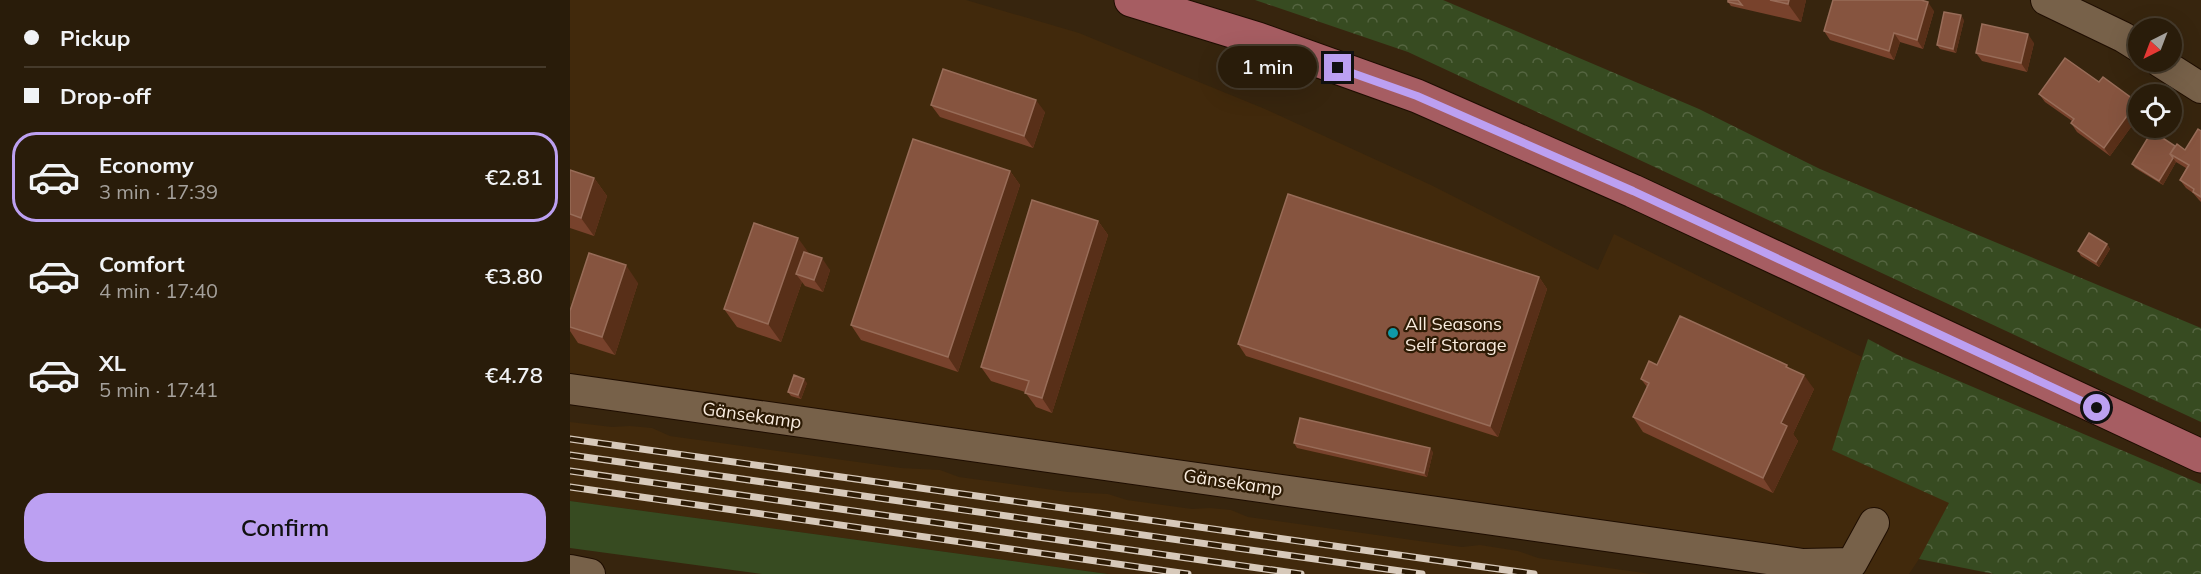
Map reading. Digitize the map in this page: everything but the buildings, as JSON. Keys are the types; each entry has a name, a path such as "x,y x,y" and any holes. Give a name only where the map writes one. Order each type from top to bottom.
{"main road":[{"path":"1131,0 1258,39 1417,96 1633,191 2201,456"}],"street":[{"path":"2046,0 2128,40"},
{"path":"2176,72 2201,88"},
{"name":"Gänsekamp","path":"570,389 1803,564 1852,563 1874,524"},
{"path":"570,570 590,574"}],"shaded area":[{"path":"570,0 966,0 1079,33 1265,109 1431,185 1598,270 1614,234 1862,357 1833,450 1950,503 1909,574 1799,574 570,399"},
{"path":"570,422 612,427 652,428 670,436 901,468 940,470 959,477 1068,492 1108,494 1127,500 1192,509 1231,510 1248,517 1462,547 1480,545 1518,551 1538,558 1651,574 1108,574 570,501"}],"green space":[{"path":"1255,0 1443,0 1699,109 1820,169 2201,328 2201,422 1408,52"},
{"path":"1868,339 1898,355 2201,484 2201,574 1994,574 1919,559 1949,503 1832,450"},
{"path":"570,501 1108,574 762,574 570,548"}],"railway":[{"path":"570,439 1534,574"},
{"path":"570,455 1422,574"},
{"path":"570,471 1301,574"},
{"path":"570,487 1188,574"}],"place":[{"name":"All Seasons Self Storage","path":"1393,333"}],"route":[{"path":"1338,68 1417,96 1633,191 2097,408"}]}
